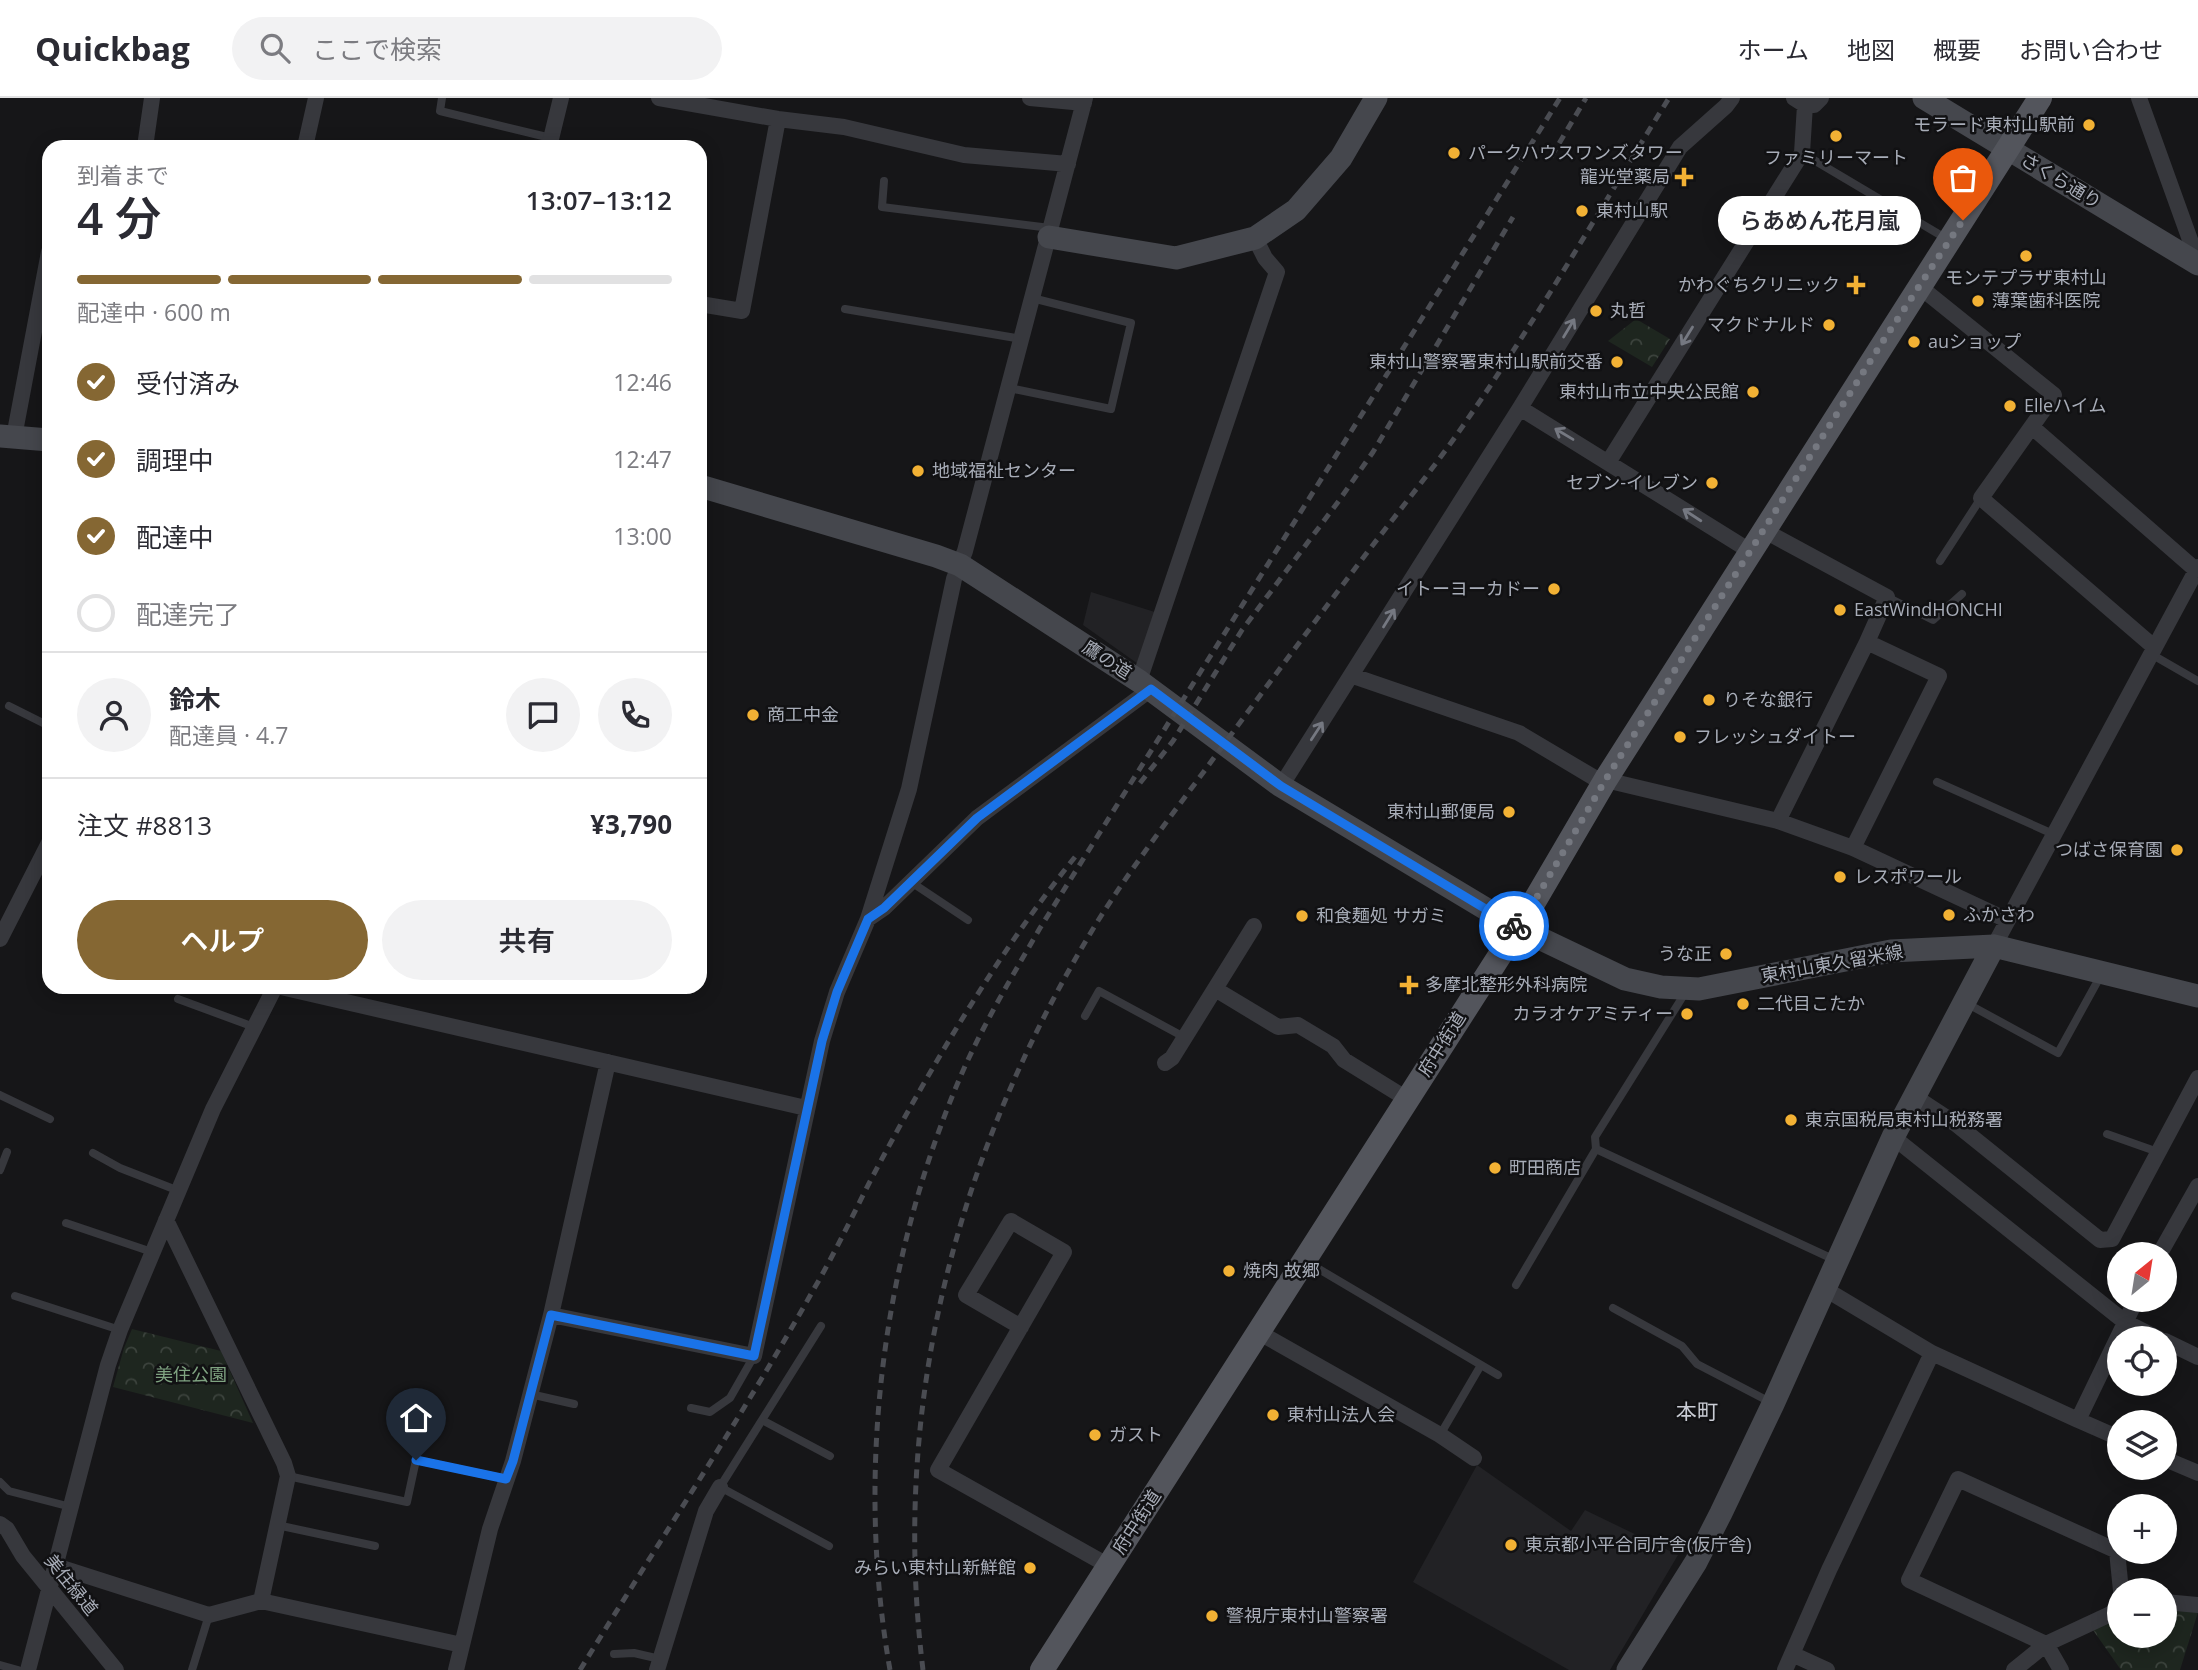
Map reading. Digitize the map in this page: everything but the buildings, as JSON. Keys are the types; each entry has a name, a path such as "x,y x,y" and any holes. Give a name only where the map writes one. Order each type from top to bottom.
{"main road":[{"name":"府中街道","path":"1042,1670 1534,902 1606,779 2040,98"}],"street":[{"path":"146,140 152,98"},
{"path":"307,140 316,98"},
{"path":"551,140 561,98"},
{"path":"659,98 778,119 844,127 964,155 1068,164"},
{"path":"551,1315 754,1356 822,1041 837,992 868,919 909,789 954,579 965,551 1085,101 1030,98"},
{"path":"1050,233 1176,258 1255,239 1296,210 1341,158 1376,98"},
{"path":"1281,786 1520,408 1679,147 1732,98"},
{"path":"1609,461 1802,153 1800,102 1814,105 1821,98"},
{"name":"さくら通り","path":"1924,98 2198,263"},
{"path":"2139,98 2198,263"},
{"path":"707,305 743,311 778,119"},
{"path":"868,919 884,908 977,818 1145,685 1277,272 1265,258 1255,239"},
{"path":"42,283 7,437 42,440"},
{"path":"1920,287 2054,394 1981,498 2152,651"},
{"path":"1520,408 1750,551"},
{"path":"1628,1670 1696,1562 1773,1404 1894,1137 2007,920 2197,568 2032,427"},
{"name":"鷹の道","path":"707,488 960,565 1145,685 1281,786 1516,927"},
{"path":"1763,530 1887,597 1778,821"},
{"path":"1853,848 1939,676 1867,642"},
{"path":"1353,676 1519,733 1593,776 1778,821 1853,848 2007,920"},
{"path":"0,939 42,856"},
{"path":"1165,1063 1172,1058 1254,926"},
{"name":"東村山東久留米線","path":"1516,927 1625,979 1661,987 1699,989 1891,951 1994,946 2198,996"},
{"path":"1215,989 1278,1027 1298,1025 1333,1046 1345,1060 1407,1099"},
{"path":"28,1670 108,1365 120,1330 213,1108 271,994"},
{"path":"312,994 806,1108"},
{"path":"456,1670 490,1528 551,1315 608,1062"},
{"path":"1915,1097 1956,1125 2100,1240 2112,1239 2198,1078"},
{"path":"1894,1137 2132,1326"},
{"path":"2166,1242 2198,1186"},
{"path":"166,1220 288,1476 261,1601"},
{"path":"1021,1326 966,1296 1011,1221 1064,1252 938,1470 1108,1566"},
{"path":"1825,1289 1932,1353 2107,1433"},
{"path":"2078,1420 2129,1312"},
{"path":"1258,1332 1440,1435 1474,1458"},
{"path":"2177,1347 2198,1357"},
{"path":"1785,1670 1829,1570 1932,1353"},
{"path":"2177,1463 2198,1473"},
{"path":"2061,1670 2046,1644 1909,1580 1958,1479 2117,1550 2120,1578"},
{"path":"659,1665 706,1511 720,1487"},
{"name":"美住緑道","path":"0,1524 7,1529 23,1556 116,1670"},
{"path":"56,1566 209,1615 261,1601 462,1645"},
{"path":"2177,1603 2198,1605"},
{"path":"2014,1670 2046,1644 2107,1616"},
{"path":"1792,1654 1827,1670"}],"lane":[{"path":"442,98 440,111 540,140"},
{"path":"1802,153 1950,241"},
{"path":"884,181 882,207 1050,233"},
{"path":"1009,388 1111,409 1131,323 1032,298"},
{"path":"845,309 1022,339"},
{"path":"1940,561 1981,498"},
{"path":"1887,597 1933,620 1962,594"},
{"path":"2152,651 2198,681"},
{"path":"9,706 42,722"},
{"path":"1937,782 2053,834"},
{"path":"911,882 968,920"},
{"path":"1965,1002 2058,1053 2103,972"},
{"path":"1516,1285 1596,1149 1595,1137 1688,988"},
{"path":"1085,1016 1099,991 1184,1037"},
{"path":"178,999 254,1027"},
{"path":"0,1095 50,1119"},
{"path":"2107,1134 2158,1152"},
{"path":"1596,1149 1837,1262"},
{"path":"0,1170 7,1152"},
{"path":"93,1153 120,1168 179,1191"},
{"path":"66,1223 152,1252"},
{"path":"1304,1260 1498,1375"},
{"path":"15,1296 120,1330"},
{"path":"1613,1308 1682,1346 1697,1364 1773,1404"},
{"path":"821,1326 720,1487 829,1546"},
{"path":"691,1408 710,1412 730,1398 754,1356"},
{"path":"1440,1435 1481,1365"},
{"path":"530,1394 574,1404"},
{"path":"762,1420 830,1456"},
{"path":"288,1476 407,1502 416,1460 506,1479"},
{"path":"0,1482 9,1491 71,1507"},
{"path":"277,1525 375,1546"},
{"path":"192,1670 209,1615"},
{"path":"614,1654 634,1653 659,1665"},
{"path":"0,1665 18,1670"}],"shaded area":[{"path":"1091,592 1158,613 1141,666 1083,625"},
{"path":"1477,1465 1571,1531 1585,1510 1678,1555 1610,1670 1569,1670 1413,1582"}],"green space":[{"path":"1636,319 1670,339 1652,367 1608,341"},
{"name":"美住公園","path":"132,1329 221,1351 253,1423 113,1387"},
{"path":"2177,1609 2198,1612 2180,1670 2121,1670 2093,1630 2107,1624 2107,1648 2177,1648"}],"railway":[{"path":"890,1670 880,1595 875,1519 876,1443 883,1366 895,1291 912,1216 935,1143 962,1073 989,1018 1040,928 1560,98"},
{"path":"1551,157 1586,98"},
{"path":"923,1670 915,1571 917,1473 927,1377 945,1282 971,1190 1006,1099 1047,1011 1096,924 1135,865 1482,398 1537,314 1669,98"},
{"path":"1140,783 1173,741 1242,630 1373,452 1513,217"},
{"path":"580,1670 787,1336 949,1040 1022,927 1075,857"}],"way so far":[{"path":"1514,926 1516,927 1534,902 1606,779 1883,341 1963,220"}],"place":[{"name":"モラード東村山駅前","path":"2089,125"},
{"name":"ファミリーマート","path":"1836,136"},
{"name":"パークハウスワンズタワー","path":"1454,153"},
{"name":"龍光堂薬局","path":"1684,177"},
{"name":"東村山駅","path":"1582,211"},
{"name":"らあめん花月嵐","path":"1963,220"},
{"name":"モンテプラザ東村山","path":"2026,256"},
{"name":"かわぐちクリニック","path":"1856,285"},
{"name":"薄葉歯科医院","path":"1978,301"},
{"name":"丸哲","path":"1596,311"},
{"name":"マクドナルド","path":"1829,325"},
{"name":"auショップ","path":"1914,342"},
{"name":"東村山警察署東村山駅前交番","path":"1617,362"},
{"name":"東村山市立中央公民館","path":"1753,392"},
{"name":"Elleハイム","path":"2010,406"},
{"name":"地域福祉センター","path":"918,471"},
{"name":"セブン-イレブン","path":"1712,483"},
{"name":"イトーヨーカドー","path":"1554,589"},
{"name":"EastWindHONCHI","path":"1840,610"},
{"name":"りそな銀行","path":"1709,700"},
{"name":"商工中金","path":"753,715"},
{"name":"フレッシュダイトー","path":"1680,737"},
{"name":"東村山郵便局","path":"1509,812"},
{"name":"つばさ保育園","path":"2177,850"},
{"name":"レスポワール","path":"1840,877"},
{"name":"ふかさわ","path":"1949,915"},
{"name":"和食麺処 サガミ","path":"1302,916"},
{"name":"うな正","path":"1726,954"},
{"name":"多摩北整形外科病院","path":"1409,985"},
{"name":"二代目こたか","path":"1743,1004"},
{"name":"カラオケアミティー","path":"1687,1014"},
{"name":"東京国税局東村山税務署","path":"1791,1120"},
{"name":"町田商店","path":"1495,1168"},
{"name":"焼肉 故郷","path":"1229,1271"},
{"name":"東村山法人会","path":"1273,1415"},
{"name":"ガスト","path":"1095,1435"},
{"name":"東京都小平合同庁舎(仮庁舎)","path":"1511,1545"},
{"name":"みらい東村山新鮮館","path":"1030,1568"},
{"name":"警視庁東村山警察署","path":"1212,1616"}],"district":[{"name":"本町","path":"1697,1412"}],"route":[{"path":"416,1460 506,1479 551,1315 754,1356 822,1041 837,992 868,919 884,908 977,818 1151,689 1281,786 1514,926"}]}
